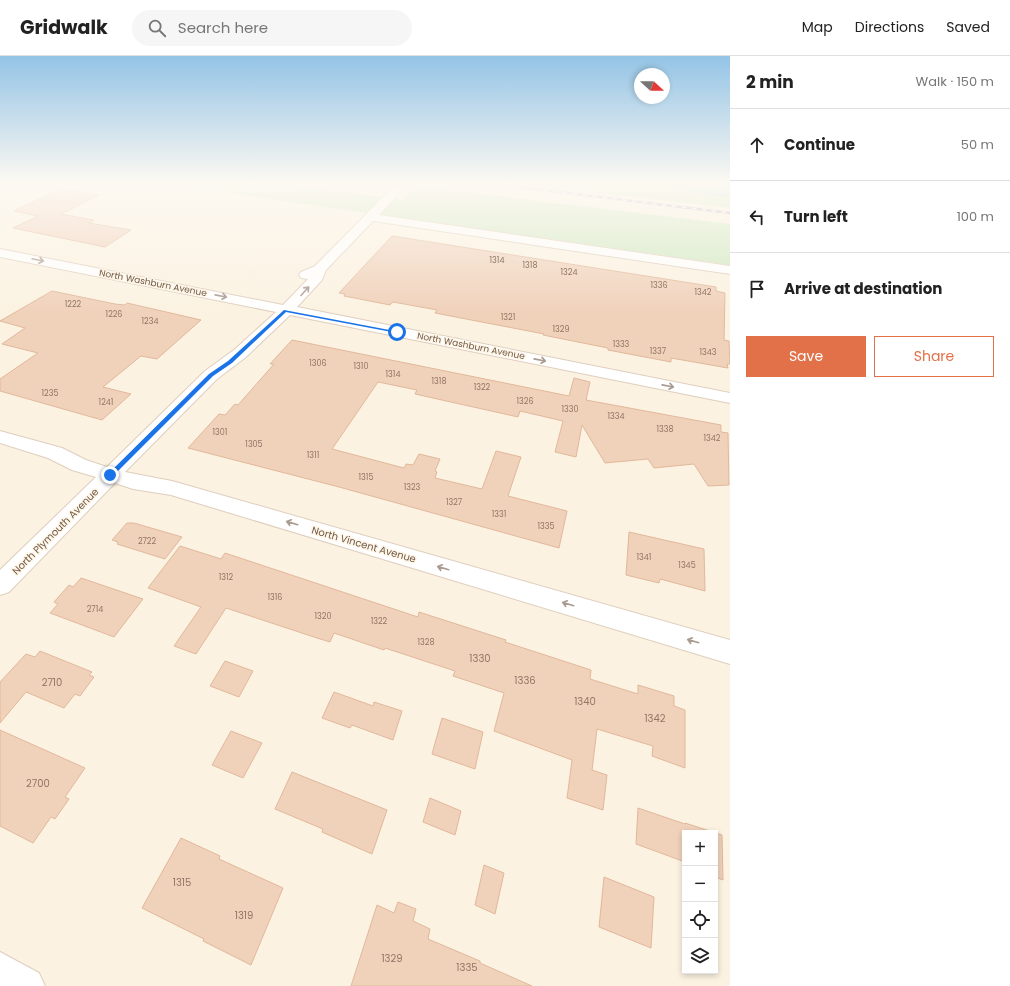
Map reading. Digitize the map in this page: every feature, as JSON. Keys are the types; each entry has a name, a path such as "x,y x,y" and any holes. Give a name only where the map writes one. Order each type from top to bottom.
{"street":[{"name":"North Plymouth Avenue","path":"0,585 211,375 230,362 278,309 317,277 320,269 361,227"},
{"path":"448,227 730,270"},
{"name":"North Washburn Avenue","path":"0,253 228,297 278,309 730,398"},
{"name":"North Vincent Avenue","path":"0,437 55,453 79,466 140,484 172,488 730,652"},
{"path":"0,971 26,986"}],"green space":[{"path":"468,227 730,227 730,265"}],"building":[{"path":"115,227 131,230 105,247 13,228"},
{"path":"392,236 716,287 716,291 725,293 724,340 729,341 730,364 727,364 728,368 671,358 671,362 608,350 608,348 543,335 544,334 435,313 437,310 393,302 390,305 344,296 345,294 339,293"},
{"path":"52,291 115,304 125,305 127,303 201,320 157,359 141,356 103,387 131,394 102,420 0,391 0,379 38,353 2,344 25,328 0,321"},
{"path":"292,340 569,396 574,378 590,382 586,400 721,425 721,432 728,433 729,485 708,486 694,464 654,468 648,459 605,463 582,425 576,457 555,452 563,421 520,411 518,417 415,394 417,390 378,382 332,449 404,468 406,464 413,465 419,454 440,459 435,471 437,472 435,478 482,489 496,451 521,457 508,496 567,511 559,548 339,487 188,448 219,414 225,415 235,404 238,405 274,364 270,364"},
{"path":"127,523 134,523 182,537 165,559 117,544 118,542 112,540"},
{"path":"629,532 704,549 705,591 660,579 659,583 626,575"},
{"path":"180,546 221,559 225,553 418,617 419,612 506,640 505,642 591,670 590,679 638,694 638,685 674,696 674,706 685,710 685,768 652,756 653,746 597,729 592,770 607,775 603,810 567,798 572,760 494,731 504,693 453,676 455,671 385,648 384,650 334,633 330,642 226,608 196,654 174,646 201,607 148,588"},
{"path":"81,578 143,599 114,637 50,613 58,604 54,602 69,585 73,587"},
{"path":"40,651 92,672 89,675 94,677 80,696 75,694 64,708 26,692 0,723 0,682 26,654 35,657"},
{"path":"225,661 253,671 239,697 210,686"},
{"path":"334,692 373,706 374,702 402,711 393,740 352,725 350,728 322,718"},
{"path":"442,718 483,732 475,769 432,754"},
{"path":"0,730 85,768 65,797 69,799 55,819 51,817 33,843 0,826"},
{"path":"231,731 262,743 243,778 212,765"},
{"path":"292,772 387,810 372,854 322,832 323,829 275,809"},
{"path":"430,798 461,811 455,835 423,822"},
{"path":"638,808 707,830 682,830 682,861 636,844"},
{"path":"718,834 722,835 723,880 718,878"},
{"path":"181,838 220,856 219,859 283,888 251,965 203,941 204,939 142,908"},
{"path":"484,865 504,873 495,914 475,905"},
{"path":"604,877 654,897 651,948 599,927"},
{"path":"398,902 416,909 413,921 430,929 428,939 480,961 480,963 532,986 351,986 377,905 394,913"}],"route":[{"path":"110,475 211,375 230,362 286,311 397,332"}]}
